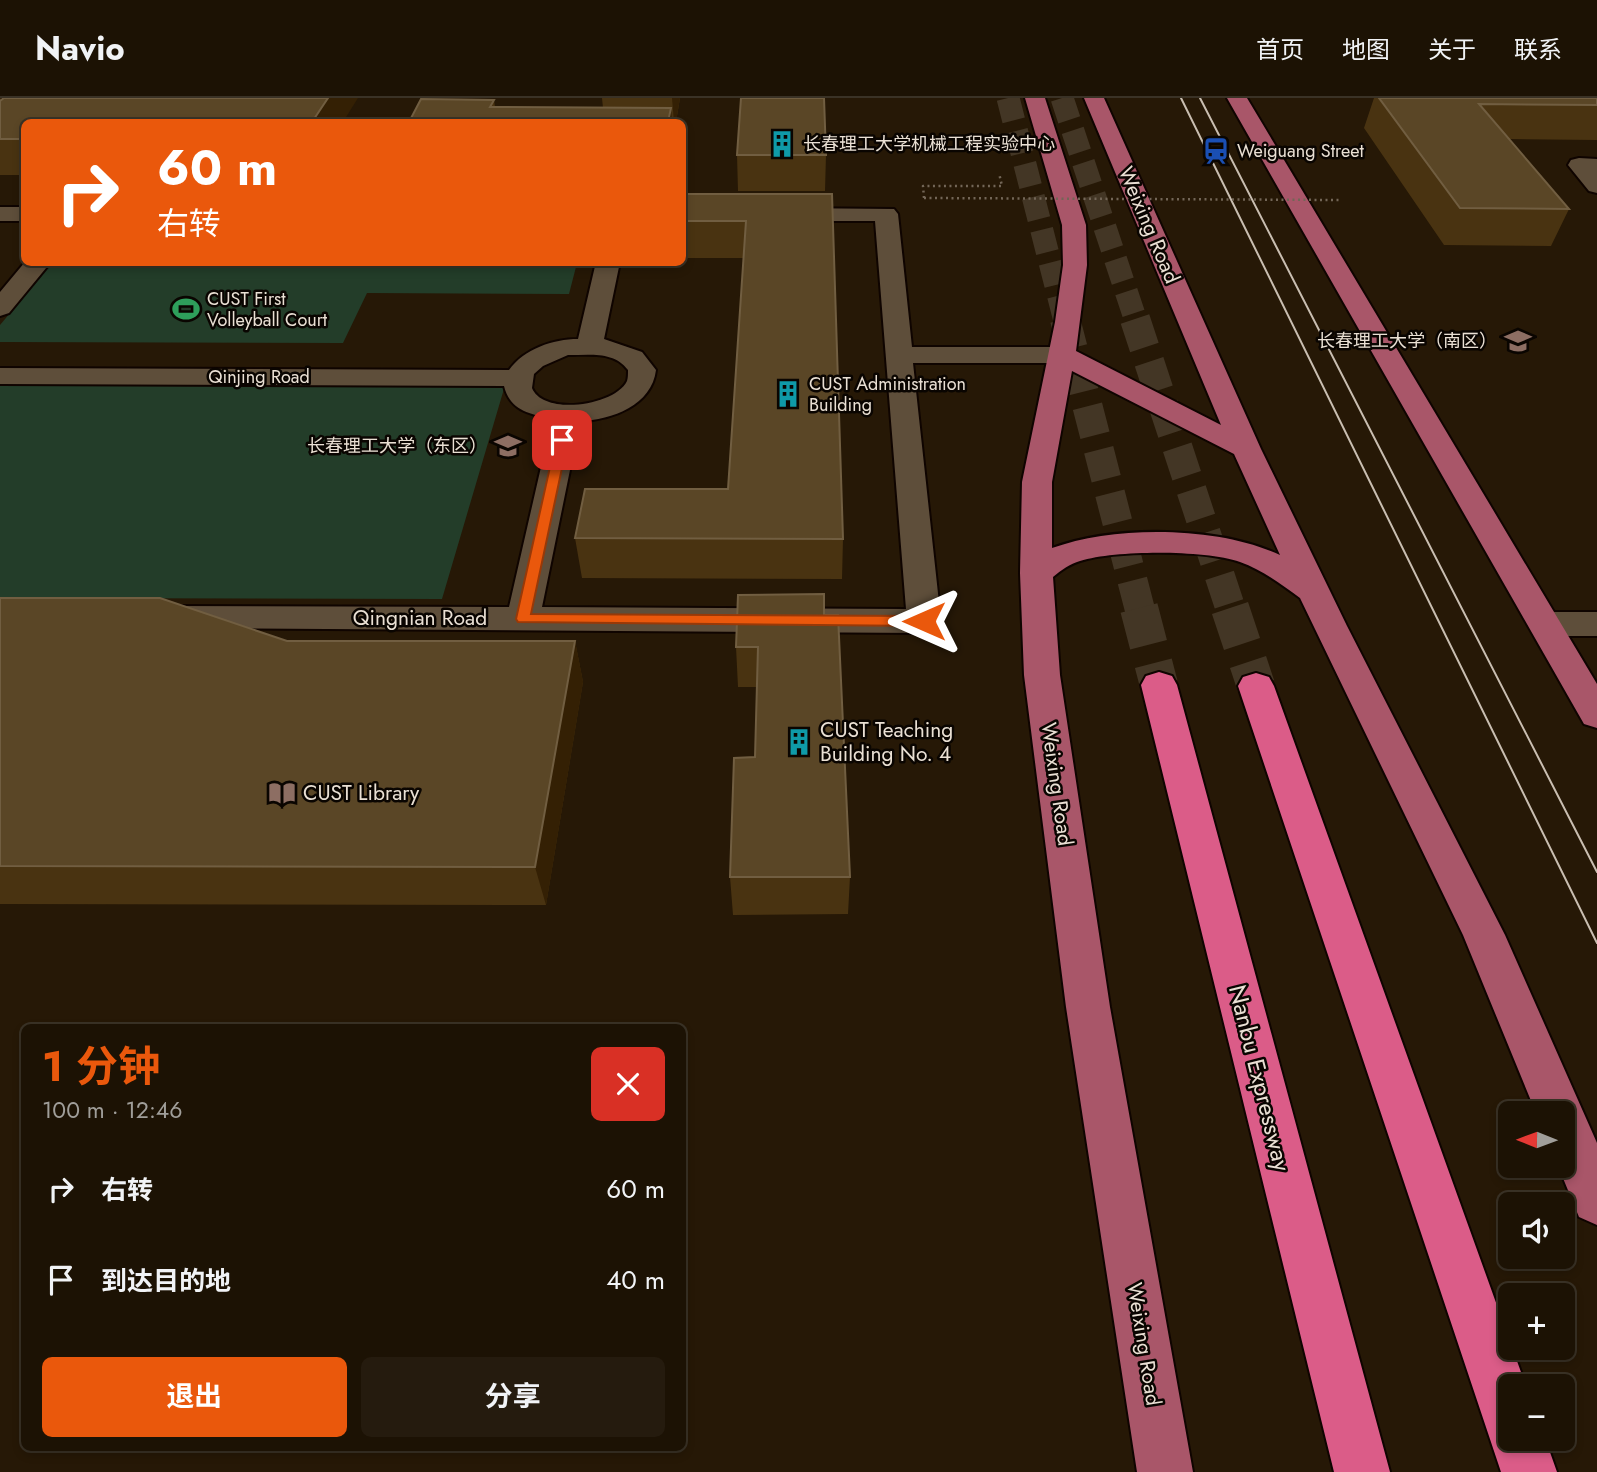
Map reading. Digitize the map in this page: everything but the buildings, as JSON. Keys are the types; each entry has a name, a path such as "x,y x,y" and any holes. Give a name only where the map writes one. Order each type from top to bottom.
{"highway":[{"name":"Nanbu Expressway","path":"1158,685 1362,1472"},
{"path":"1256,686 1498,1383"},
{"path":"1522,1451 1529,1472"}],"main road":[{"name":"Weixing Road","path":"1035,98 1074,225 1075,265 1062,355 1037,482 1036,573 1042,675 1088,1007 1165,1472"},
{"name":"Weixing Road","path":"1094,98 1246,449 1313,591 1484,935 1555,1101"},
{"path":"1237,98 1597,715"},
{"path":"1062,355 1246,449"},
{"path":"1036,573 1059,557 1090,549 1139,543 1194,545 1242,552 1276,565 1313,591"},
{"path":"1575,1148 1597,1200"}],"lane":[{"path":"1597,166 1578,165 1597,186"},
{"path":"0,214 21,214"},
{"path":"686,214 886,214 899,355 1062,355"},
{"path":"0,308 35,266"},
{"path":"589,348 607,266"},
{"path":"606,347 622,352 634,360 641,370 642,380 636,391 608,409 567,414 530,405 520,395 519,378 531,361 566,348 589,348 606,347"},
{"name":"Qingnian Road","path":"138,617 924,621 899,355"},
{"name":"Qinjing Road","path":"0,376 519,378"},
{"path":"523,619 567,414"},
{"path":"1545,624 1597,624"}],"path":[{"path":"999,173 1002,186 923,186 924,198 1340,200"}],"green space":[{"path":"49,266 576,266 569,294 367,293 343,343 0,342 0,325"},
{"path":"0,381 506,382 442,599 0,598"}],"tunnel":[{"path":"1008,98 1065,321"},
{"path":"1062,98 1136,321"},
{"path":"1065,319 1140,610"},
{"path":"1135,319 1231,610"},
{"path":"1139,608 1159,685"},
{"path":"1230,608 1256,686"}],"tram line":[{"path":"1181,98 1597,943"},
{"path":"1200,98 1597,872"}],"place":[{"name":"长春理工大学机械工程实验中心","path":"782,144"},
{"name":"Weiguang Street","path":"1216,151"},
{"name":"CUST First Volleyball Court","path":"186,309"},
{"name":"长春理工大学（南区）","path":"1518,341"},
{"name":"CUST Administration Building","path":"788,394"},
{"name":"长春理工大学（东区）","path":"508,446"},
{"name":"CUST Teaching Building No. 4","path":"799,742"},
{"name":"CUST Library","path":"282,793"}],"route":[{"path":"562,440 523,619 924,621"}]}
